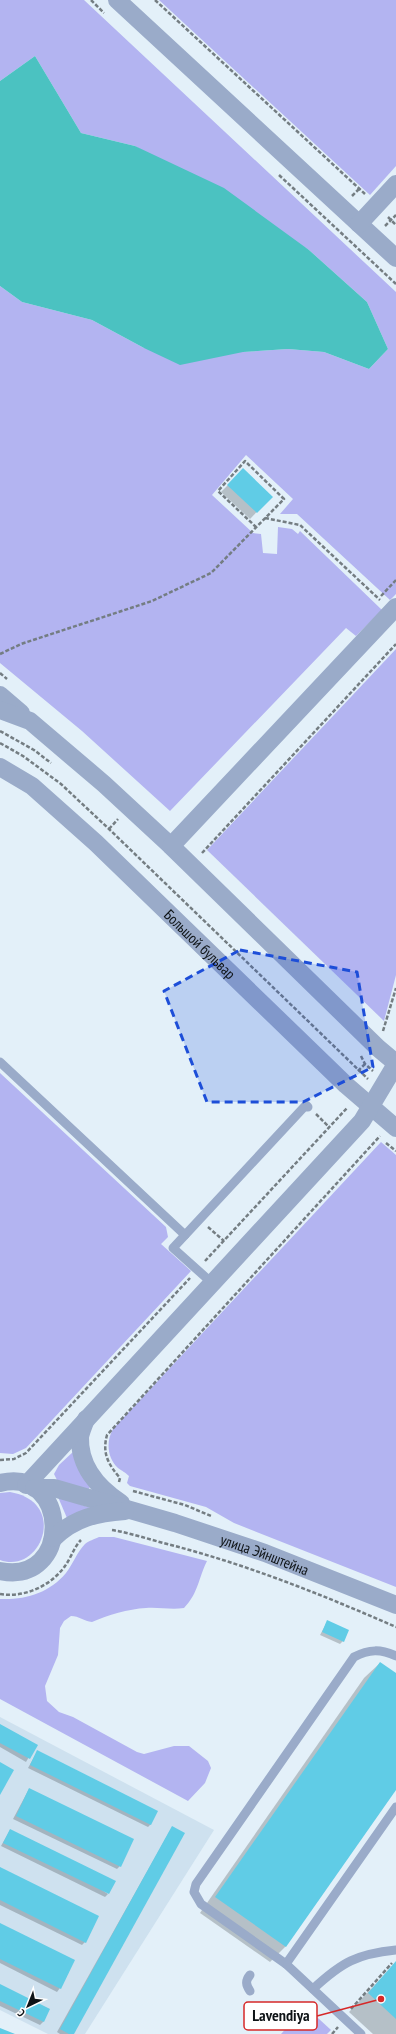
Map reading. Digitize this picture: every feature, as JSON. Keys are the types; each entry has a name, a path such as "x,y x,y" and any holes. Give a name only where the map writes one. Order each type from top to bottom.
{"street":[{"path":"117,0 396,258"},
{"path":"359,224 396,184"},
{"path":"171,846 394,609"},
{"path":"0,695 129,807 171,846 378,1048 396,1063 384,1086 362,1121 86,1419 30,1487 43,1496 54,1515 54,1538"},
{"path":"0,710 30,722"},
{"name":"Большой бульвар","path":"0,767 32,786 96,843 346,1084 396,1128"},
{"path":"86,1419 80,1436 85,1467 94,1480 115,1499 132,1510"},
{"name":"улица Эйнштейна","path":"0,1483 15,1482 30,1487 54,1488 175,1522 265,1553 396,1604"},
{"path":"0,1571 13,1572 24,1570 34,1565 43,1558 54,1538 69,1525 93,1515 132,1510"}],"lane":[{"path":"0,1062 185,1235"},
{"path":"212,1283 173,1248 185,1235 202,1222 306,1105 308,1107"},
{"path":"361,2034 286,1964 201,1904 194,1892 196,1884 354,1657 373,1651 387,1652 396,1656"},
{"path":"383,1810 394,1810"},
{"path":"286,1964 394,1810"},
{"path":"313,1989 328,1975 358,1956 372,1952 396,1950"},
{"path":"250,1975 246,1979 246,1985 250,1991"}],"path":[{"path":"156,0 396,225"},
{"path":"0,654 21,644 152,601 211,573 265,518 284,498 245,461 218,491 256,527"},
{"path":"265,518 300,525 394,609"},
{"path":"201,853 396,644"},
{"path":"0,731 34,750 57,767"},
{"path":"0,743 23,756 61,784 359,1070 384,1086"},
{"path":"96,843 129,807"},
{"path":"111,816 122,825"},
{"path":"346,1084 378,1048 396,988"},
{"path":"356,1051 384,1086"},
{"path":"0,1460 14,1459 26,1453 198,1270 347,1107"},
{"path":"324,1122 329,1127"},
{"path":"118,1485 120,1478 112,1469 104,1451 107,1435 379,1137"},
{"path":"202,1222 224,1241"},
{"path":"126,1489 185,1505 213,1517"},
{"path":"108,1530 192,1550 241,1566 335,1601 396,1627"},
{"path":"0,1594 27,1593 50,1582 66,1565 79,1542 85,1536"},
{"path":"169,1540 207,1551"},
{"path":"332,2034 343,2018 396,1958"}],"highlighted area":[{"path":"240,950 357,972 373,1067 303,1102 207,1102 164,991"}],"shaded area":[{"path":"0,0 84,0 396,292 396,594 390,600 297,514 280,514 293,499 246,455 212,495 253,533 261,534 263,553 277,554 278,527 292,529 298,534 300,531 382,610 356,636 346,628 170,811 82,731 0,663 0,286 22,302 92,320 144,348 243,352 288,349 324,352 369,369 388,349 367,302 309,250 135,146 81,133 35,56 0,81"},
{"path":"159,0 396,0 396,166 370,195"},
{"path":"35,56 81,133 135,146 224,188 309,250 367,302 388,349 369,369 324,352 288,349 243,352 180,365 144,348 92,320 22,302 0,286 0,81"},
{"path":"396,649 396,975 384,1021 207,850"},
{"path":"0,1073 166,1227 168,1237 161,1244 191,1271 26,1448 13,1454 0,1453"},
{"path":"381,1142 396,1155 396,1587 234,1523 206,1507 130,1486 127,1483 129,1476 114,1464 109,1449 109,1439 113,1429"},
{"path":"74,1451 90,1487 88,1490 57,1480 54,1474 59,1465"},
{"path":"10,1492 28,1498 39,1509 44,1522 42,1535 37,1548 27,1557 15,1562 0,1560 0,1493"},
{"path":"58,1497 91,1508 67,1518"},
{"path":"99,1537 114,1537 207,1561 193,1596 184,1608 151,1608 132,1610 92,1622 71,1616 64,1621 60,1628 58,1655 45,1686 47,1701 59,1712 73,1717 137,1752 144,1754 174,1746 189,1746 208,1761 211,1768 205,1783 188,1801 0,1699 0,1599 19,1598 36,1594 52,1586 66,1573 85,1544"},
{"path":"0,1717 214,1830 85,2034 48,2034 0,2010"},
{"path":"306,2007 331,2030 327,2034 281,2034"}],"building":[{"path":"243,468 273,497 257,513 227,485"},
{"path":"327,1620 349,1630 344,1642 322,1632"},
{"path":"380,1662 396,1673 396,1790 286,1947 215,1897"},
{"path":"0,1724 38,1745 30,1759 0,1743"},
{"path":"37,1750 158,1811 151,1825 30,1765"},
{"path":"0,1762 14,1770 0,1795"},
{"path":"29,1788 134,1839 121,1867 16,1816"},
{"path":"172,1826 185,1833 74,2034 69,2034 60,2029"},
{"path":"10,1829 116,1881 109,1894 3,1843"},
{"path":"0,1867 99,1916 86,1943 0,1900"},
{"path":"0,1923 75,1960 61,1989 0,1959"},
{"path":"396,1961 396,2019 368,1993"},
{"path":"0,1984 50,2009 44,2022 0,2001"},
{"path":"0,2028 15,2034 0,2034"}],"place":[{"name":"Lavendiya","path":"381,1999"}]}
